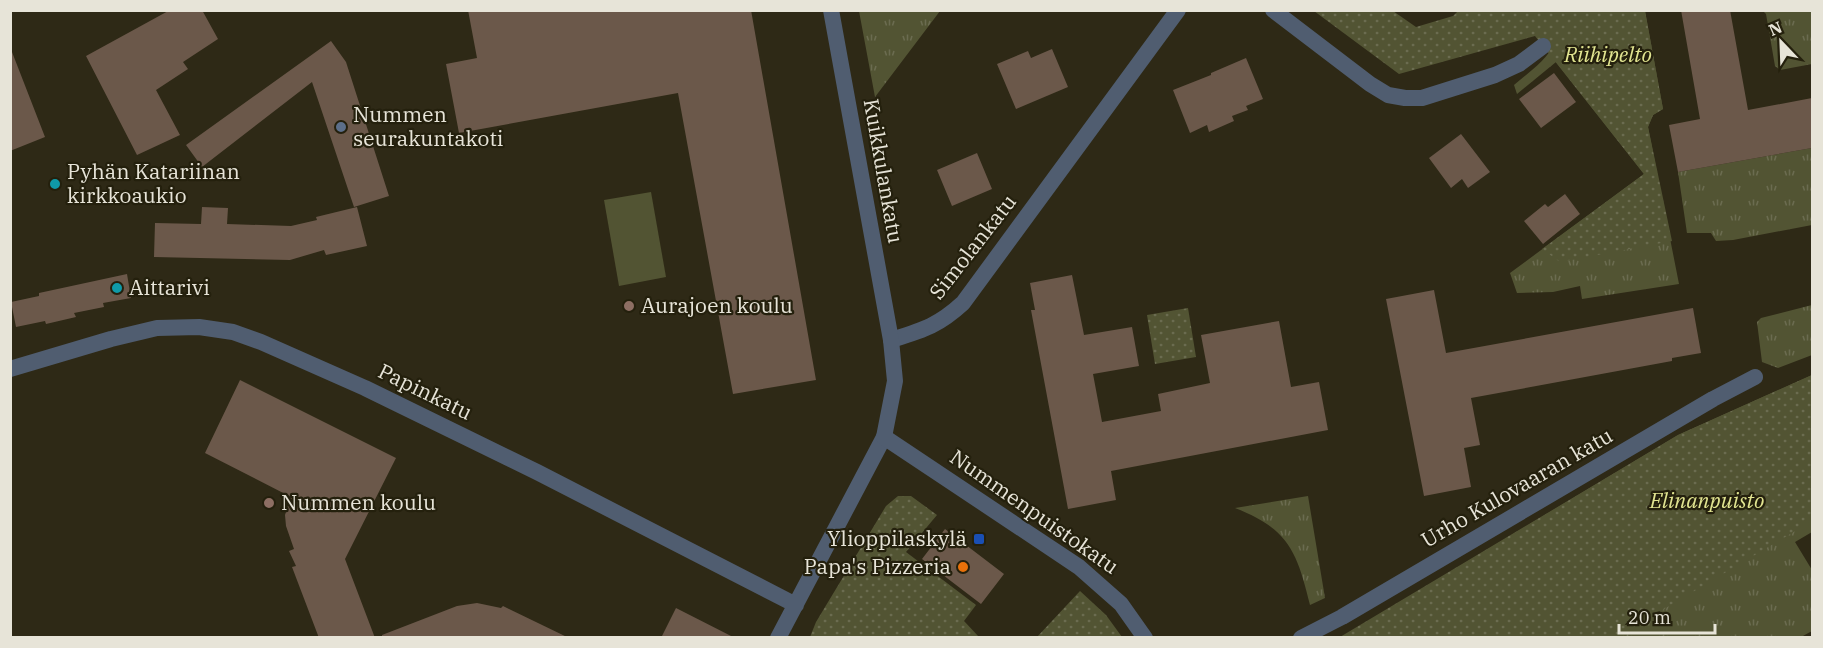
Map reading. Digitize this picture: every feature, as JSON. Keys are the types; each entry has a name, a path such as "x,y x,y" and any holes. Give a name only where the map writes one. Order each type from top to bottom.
{"street":[{"name":"Kuikkulankatu","path":"831,10 891,340"},
{"name":"Simolankatu","path":"891,340 944,320 963,303 1178,10"},
{"path":"1273,10 1370,84 1388,95 1405,98 1422,98 1495,75 1519,64 1543,46"},
{"name":"Papinkatu","path":"10,369 157,328 199,327 232,332 261,342 376,393 796,605"},
{"path":"778,638 884,437 895,381 891,340"},
{"name":"Urho Kulovaaran katu","path":"1301,638 1704,404 1755,377"},
{"name":"Nummenpuistokatu","path":"884,437 1079,567 1122,604 1145,638"}],"green space":[{"path":"859,11 940,11 875,97"},
{"name":"Riihipelto","path":"1314,11 1393,11 1416,27 1453,16 1458,11 1645,11 1663,109 1653,115 1648,127 1672,241 1560,262 1542,249 1644,174 1535,36 1399,74"},
{"path":"1645,11 1663,109 1653,115 1648,127 1679,284 1582,299 1580,286 1553,292 1517,293 1510,273 1644,174 1556,62 1517,94 1514,85 1542,61 1555,43"},
{"path":"1763,11 1812,11 1812,64 1780,70 1775,66 1766,14"},
{"path":"1812,148 1812,225 1733,240 1716,241 1711,233 1687,233 1678,172"},
{"path":"651,192 666,277 619,286 604,200"},
{"path":"1812,305 1812,355 1778,368 1762,362 1757,322 1761,318"},
{"path":"1188,308 1196,357 1155,364 1147,315"},
{"name":"Elinanpuisto","path":"1812,375 1812,532 1795,542 1812,570 1812,631 1801,637 1340,638 1678,435"},
{"name":"Elinanpuisto","path":"1812,375 1812,521 1617,637 1340,637 1678,435"},
{"path":"898,496 911,496 937,515 906,552 976,605 964,621 979,637 810,637 816,622 886,506"},
{"path":"1308,496 1325,598 1310,605 1300,570 1288,544 1268,525 1235,508"},
{"path":"1080,591 1106,615 1122,637 1037,637"}],"building":[{"path":"170,10 202,10 218,39 183,62 188,69 156,90 180,135 137,155 86,56"},
{"path":"468,10 751,10 816,380 733,394 678,93 459,133 446,64 477,58"},
{"path":"1681,10 1730,10 1748,110 1812,98 1812,148 1678,172 1669,125 1700,119"},
{"path":"331,41 346,62 389,196 354,207 312,82 202,167 186,145"},
{"path":"1052,49 1068,87 1016,109 997,64 1028,51 1031,58"},
{"path":"12,52 45,137 10,151 10,53"},
{"path":"1246,58 1263,99 1246,106 1248,110 1232,116 1234,121 1209,132 1207,125 1190,133 1173,90"},
{"path":"1554,73 1576,102 1541,128 1519,99"},
{"path":"1461,134 1490,172 1468,188 1462,179 1451,188 1429,158"},
{"path":"977,153 992,189 952,206 937,170"},
{"path":"1565,194 1580,214 1543,244 1524,221 1545,204 1548,207"},
{"path":"202,207 228,208 227,224 291,226 357,207 367,246 326,255 324,250 290,260 154,257 155,223 201,224"},
{"path":"127,274 131,298 103,303 104,307 74,313 76,317 46,324 45,321 16,327 11,302 39,296 39,293"},
{"path":"1072,275 1084,335 1132,327 1139,366 1093,374 1102,422 1161,411 1158,394 1210,383 1201,335 1279,321 1291,387 1319,382 1328,430 1111,471 1116,500 1068,509 1031,310 1035,310 1030,283"},
{"path":"1434,290 1446,353 1693,308 1701,353 1672,358 1672,361 1471,398 1480,445 1464,448 1471,487 1424,496 1386,299"},
{"path":"240,380 396,458 345,559 375,638 319,638 292,567 296,566 289,551 294,549 286,526 285,515 291,497 205,453"},
{"name":"Papa's Pizzeria","path":"945,529 1004,574 981,604 922,559"},
{"path":"477,603 501,608 503,606 569,638 382,638 382,635 457,606"},
{"path":"676,608 735,638 661,638"}],"place":[{"name":"Nummen seurakuntakoti","path":"341,127"},
{"name":"Pyhän Katariinan kirkkoaukio","path":"55,184"},
{"name":"Aittarivi","path":"117,288"},
{"name":"Aurajoen koulu","path":"629,306"},
{"name":"Nummen koulu","path":"269,503"},
{"name":"Ylioppilaskylä","path":"979,539"},
{"name":"Papa's Pizzeria","path":"963,567"}]}
